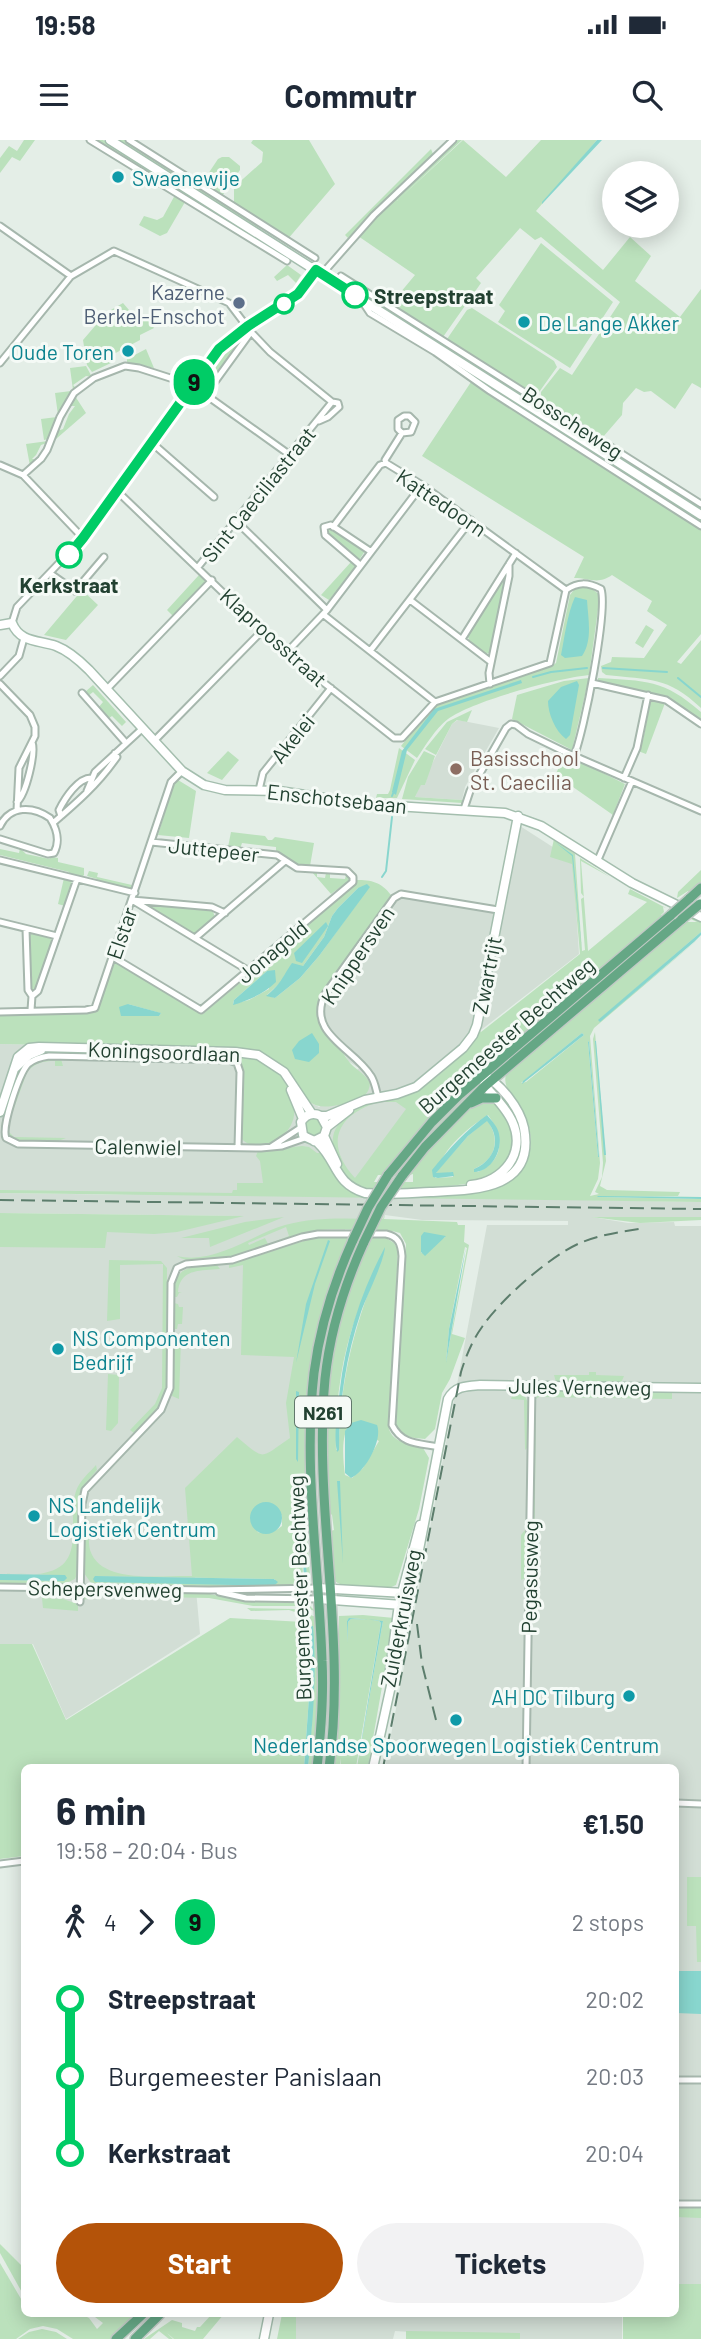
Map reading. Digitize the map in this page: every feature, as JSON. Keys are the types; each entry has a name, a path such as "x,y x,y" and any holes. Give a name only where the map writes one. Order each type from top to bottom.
{"main road":[{"name":"Burgemeester Bechtweg","path":"317,1764 323,1672 311,1491 311,1414 314,1372 327,1309 353,1240 388,1175 432,1122 482,1073 701,888"},
{"name":"Burgemeester Bechtweg","path":"329,1764 334,1693 332,1589 323,1456 325,1378 337,1313 364,1242 381,1207 402,1176 425,1147 466,1105 489,1082 701,904"},
{"path":"466,1105 482,1098 496,1098"},
{"path":"116,2339 140,2317"},
{"path":"135,2339 157,2317"}],"street":[{"name":"Bosscheweg","path":"90,140 259,233 315,258"},
{"name":"Bosscheweg","path":"110,140 360,299 442,344 701,505"},
{"name":"Bosscheweg","path":"130,140 259,233 287,261"},
{"path":"0,676 19,656 24,638 18,634 12,623 17,607 83,538 219,349 298,294 374,215 453,140"},
{"path":"0,226 71,276"},
{"path":"0,363 71,276 114,251 229,303 249,329"},
{"name":"Bosscheweg","path":"341,276 701,515"},
{"name":"Bosscheweg","path":"360,299 370,313 701,527"},
{"path":"206,394 249,329"},
{"name":"Sint Caeciliastraat","path":"198,567 332,402 282,364 249,329"},
{"path":"23,475 47,450 60,417 78,389 94,378 119,367 133,366 192,385 290,455"},
{"path":"386,463 385,460 402,433"},
{"path":"151,442 214,497"},
{"name":"Bosscheweg","path":"607,467 612,458"},
{"name":"Kattedoorn","path":"333,527 380,465 386,463 422,485 566,590"},
{"path":"0,465 23,475 83,538"},
{"path":"286,653 325,612 422,485"},
{"name":"Klaproosstraat","path":"117,491 286,653 394,737 400,739 435,702"},
{"path":"370,651 471,520"},
{"path":"236,521 325,612 435,702 551,663 566,590 583,583 601,589 603,611 592,683 575,756"},
{"path":"360,565 325,535 324,527 333,527 370,551"},
{"path":"462,639 516,553"},
{"path":"51,574 75,591 104,557"},
{"path":"490,684 491,662 509,576 509,564"},
{"path":"107,689 212,580"},
{"path":"410,600 491,662"},
{"path":"0,625 12,623"},
{"path":"154,741 262,631"},
{"name":"Enschotsebaan","path":"24,638 68,652 107,689 182,771 196,781 212,787 259,790 364,804 491,810 518,816 541,825 632,883 701,916"},
{"path":"592,683 667,700 701,724"},
{"path":"0,684 34,722 36,732 19,768 17,810"},
{"name":"Akelei","path":"259,790 263,774 331,688"},
{"path":"82,693 126,743"},
{"path":"624,778 637,748 648,695"},
{"path":"464,809 470,791 506,728 511,724 575,756 701,811"},
{"path":"87,791 91,778 143,728"},
{"path":"17,802 27,780 34,748 32,742"},
{"path":"53,823 95,786 117,757 115,753"},
{"name":"Elstar","path":"0,1012 91,1010 98,1000 172,782 182,771"},
{"path":"61,816 59,810 67,797 84,779 91,778"},
{"path":"597,862 632,781"},
{"path":"0,824 17,810 43,813 53,823 57,848 54,853 24,849 22,845 0,839"},
{"name":"Zwartrijt","path":"301,1124 316,1115 416,1087 468,1042 477,1025 518,816"},
{"name":"Juttepeer","path":"151,842 277,855"},
{"name":"Jonagold","path":"113,957 201,1010 353,882 347,871 297,868 277,855"},
{"path":"0,860 135,893"},
{"path":"195,939 285,861"},
{"path":"32,996 38,990 76,879"},
{"name":"Knippersven","path":"378,1097 370,1074 323,1025 320,1010 325,995 394,898 401,894 498,910"},
{"path":"132,900 212,907 225,913"},
{"path":"132,900 249,971"},
{"path":"0,922 57,936"},
{"path":"26,929 31,1010"},
{"name":"Koningsoordlaan","path":"0,1112 15,1068 29,1055 44,1049 247,1053 267,1059 280,1069 316,1115 325,1132"},
{"name":"Calenwiel","path":"238,1147 240,1072 237,1063 229,1060 40,1058 27,1065 4,1127 6,1139 18,1144 238,1147 271,1147 310,1139"},
{"path":"280,1069 296,1101 301,1124 310,1139 346,1183 365,1193 473,1190 492,1187 507,1179 523,1154 524,1127 520,1115 482,1073"},
{"path":"325,1132 342,1175 365,1190 395,1191 480,1184 502,1173 516,1150 517,1140 512,1120 496,1098 489,1082"},
{"name":"Zwartrijt","path":"310,1139 325,1132 354,1105"},
{"path":"271,1147 301,1124"},
{"path":"80,1602 82,1504 85,1490 166,1401 170,1388 171,1283 177,1268 186,1264 232,1260 318,1234 394,1236 401,1245 402,1256 393,1425 397,1435 406,1440 439,1447"},
{"name":"Jules Verneweg","path":"458,1388 480,1385 701,1388"},
{"name":"Pegasusweg","path":"526,1764 532,1386"},
{"name":"Zuiderkruisweg","path":"374,1764 406,1593 448,1399 458,1388"},
{"name":"Schepersvenweg","path":"0,1587 209,1590 317,1588"},
{"path":"39,1587 39,1595"},
{"path":"317,1588 406,1593"},
{"name":"Schepersvenweg","path":"209,1590 246,1598 319,1599"},
{"path":"319,1599 404,1605"},
{"path":"679,1803 701,1804"},
{"path":"0,1864 21,1861"},
{"path":"679,2080 701,2080"},
{"path":"679,2204 701,2204"},
{"path":"264,2339 268,2317"}],"shaded area":[{"path":"458,720 499,728 465,787 462,800 415,797 421,784 425,785 430,768 452,724"},
{"path":"520,826 573,860 579,954 481,1030 476,1045 362,1171 348,1196 701,1202 701,1217 592,1217 628,1223 674,1222 675,1226 701,1226 701,1976 679,1976 679,1764 386,1764 487,1225 568,1225 568,1221 422,1220 385,1215 383,1219 349,1220 325,1278 300,1434 259,1461 187,1489 200,1634 66,1719 33,1644 0,1644 0,1218 229,1219 240,1216 0,1213 0,1193 137,1195 0,1191 0,1044 239,1049 257,1052 284,1067 304,1099 319,1107 359,1068 348,1061 344,1053 321,1029 316,1007 322,994 391,895 403,890 501,911"},
{"path":"679,2010 701,2010 701,2287 679,2286"},
{"path":"294,2317 622,2317 622,2339 518,2339 395,2331 393,2339 292,2339"}],"green space":[{"path":"24,140 35,140 20,161 12,157 0,173 0,158 9,146 17,151"},
{"path":"95,140 103,140 250,234"},
{"path":"117,140 125,140 261,228 253,225"},
{"path":"253,140 309,140 335,184 287,240 234,204 234,187 262,162 263,152 251,143"},
{"path":"458,140 462,140 397,201 463,140 506,177 541,140 597,140 536,211 603,270 631,238 651,256 635,281 680,317 701,289 701,388 692,383 675,409 651,391 644,392 636,388 623,403 622,415 603,437 639,460 447,339 467,310 472,308 554,361 557,367 537,395 541,397 541,392 560,368 572,375 620,302 541,237 535,240 520,228 476,278 481,283 443,337 390,305 415,275 358,236"},
{"path":"431,149 433,154 348,238 345,235"},
{"path":"222,157 229,157 240,166 240,170 222,196 202,183"},
{"path":"175,195 185,202 167,233 160,236 139,225 144,216 157,220 163,217"},
{"path":"541,243 613,302 570,368 498,322 505,311 499,305"},
{"path":"287,265 301,275 296,283 288,275 277,281 274,277"},
{"path":"123,303 135,317 141,311 154,328 140,335 140,340 110,356 113,362 92,372 87,365 83,340 95,326 92,321"},
{"path":"372,309 606,459 606,461 504,398"},
{"path":"243,335 245,338 207,390 200,385 213,366"},
{"path":"146,349 154,368 127,362 127,359"},
{"path":"471,358 613,451 612,455 478,369 469,361"},
{"path":"86,366 92,377 86,376 73,385 76,388 73,390 70,368"},
{"path":"471,382 701,529 701,634 677,662 681,664 701,640 701,708 678,690 657,681 606,675 602,672 601,666 611,662 612,657 644,658 667,625 647,611 652,601 612,575 598,580 574,578 584,557 422,456"},
{"path":"71,391 72,394 58,415 55,393"},
{"path":"75,396 86,413 56,439 57,431 63,429 75,406 69,406"},
{"path":"57,417 49,439 44,440 41,419"},
{"path":"48,441 41,445 32,459 37,459 30,466 26,444"},
{"path":"617,454 701,507 701,511 615,457"},
{"path":"615,464 701,519 701,524 613,468"},
{"path":"328,527 365,551 359,560 327,533"},
{"path":"351,562 356,566 329,600 321,595"},
{"path":"199,575 206,581 173,616 167,610"},
{"path":"502,580 505,582 492,652 486,654 470,643 467,634"},
{"path":"580,586 591,588 600,595 589,675 516,691 460,712 439,727 417,758 401,746 437,704 556,663 570,595"},
{"path":"82,590 98,605 66,640 44,635"},
{"path":"646,625 654,630 643,648 635,643"},
{"path":"589,678 572,750 512,719 517,695 564,681"},
{"path":"598,678 642,681 676,693 701,712 701,722 667,698 598,681"},
{"path":"93,685 126,722 122,726 112,716 108,719 98,708 103,702 93,692 88,696 85,692"},
{"path":"651,699 665,703 646,754 638,751 643,740"},
{"path":"472,710 467,722 457,720 452,724 436,755 425,749 447,722"},
{"path":"399,748 415,760 397,798 376,798 377,794 388,794 390,790"},
{"path":"228,751 239,760 222,780 207,773"},
{"path":"424,751 435,756 425,785 421,785 415,797 462,800 462,803 402,799 408,777"},
{"path":"565,754 625,784 613,815 573,787 554,778"},
{"path":"178,780 196,791 189,838 158,835 174,783"},
{"path":"231,832 265,836 268,840 275,837 314,843 310,866 296,864 276,852 276,847 242,843 240,849 228,847"},
{"path":"554,839 575,854 582,951 585,950 581,899 584,897 588,951 647,902 628,894 630,889 666,908 663,907 663,917 460,1089 422,1128 384,1175 378,1175 374,1182 413,1182 413,1174 407,1176 432,1145 461,1116 483,1101 494,1103 502,1109 513,1133 508,1162 499,1171 473,1182 443,1187 386,1190 357,1185 343,1172 333,1148 334,1132 345,1117 358,1107 373,1104 349,1117 338,1135 340,1156 355,1178 406,1109 396,1102 381,1102 408,1094 429,1083 457,1058 478,1030 481,1032 580,954 572,864 550,857","holes":["488,1115 499,1139 499,1147 493,1161 478,1172 474,1169 487,1160 494,1148 494,1135 487,1120 468,1136 437,1171 455,1142","453,1172 453,1177 435,1178 436,1173"]},
{"path":"20,848 26,854 58,858 58,862 84,868 84,875 82,877 69,874 0,855 0,849 19,853"},
{"path":"580,858 610,877 581,861 584,897 581,893"},
{"path":"701,870 701,884 691,893 688,891 677,898 678,892"},
{"path":"89,871 98,873 97,877 132,885 131,889 97,881 87,876"},
{"path":"312,872 317,872 317,877 325,878 326,873 330,874 330,878 345,879 346,875 350,880 331,894"},
{"path":"64,878 72,881 65,906 58,904"},
{"path":"356,880 376,883 391,895 322,993 317,1012 324,1031 370,1083 367,1092 357,1100 334,1106 312,1103 276,1061 263,1054 240,1049 0,1044 0,1014 95,1011 115,962 203,1014 307,926","holes":["369,887 300,978 275,998 267,995 298,966 303,966 324,937 338,908 358,888","267,971 269,989 249,1000 233,1004 234,1000","128,1004 161,1013 159,1016 121,1016"]},
{"path":"145,903 212,909 215,917 196,934 191,934 145,907"},
{"path":"672,910 701,922 701,932 600,1021 701,937 594,1028 590,1036 600,1163 598,1179 590,1196 599,1194 595,1192 602,1177 603,1163 593,1039 595,1032 606,1161 600,1186 607,1190 680,1192 678,1196 701,1196 597,1197 701,1199 701,1202 0,1193 0,1190 232,1193 237,1190 237,1183 263,1183 260,1161 256,1156 258,1151 302,1146 322,1153 351,1190 482,1191 495,1188 506,1183 523,1168 531,1146 527,1120 506,1085 507,1072 685,922 697,922","holes":["582,1033 584,1035 526,1082 521,1083","588,1042 599,1156 598,1157"]},
{"path":"35,932 50,937 53,943 34,991 30,988 28,936"},
{"path":"48,1052 247,1057 274,1069 297,1106 294,1108 289,1129 282,1136 273,1142 254,1145 240,1136 241,1058 40,1056 19,1075 0,1128 18,1069 32,1058"},
{"path":"61,1059 63,1066 55,1066 55,1061 47,1061 27,1072 8,1125 9,1132 14,1137 66,1138 58,1141 12,1139 7,1130 8,1121 18,1089 29,1067 38,1061"},
{"path":"477,1085 434,1131 398,1176 392,1176 432,1128"},
{"path":"314,1118 320,1121 323,1127 320,1133 314,1136 308,1133 305,1127 308,1121"},
{"path":"0,1213 244,1216 177,1232 107,1232 105,1248 0,1247"},
{"path":"385,1215 384,1219 457,1222 458,1225 465,1225 464,1242 469,1245 452,1334 465,1338 442,1393 435,1429 425,1439 406,1437 396,1426 406,1244 400,1233 341,1229 311,1231 224,1258 190,1261 177,1256 191,1258 219,1253 297,1222 383,1219","holes":["286,1227 289,1236 268,1244 265,1238 249,1245 248,1243","421,1236 445,1237 421,1253","465,1247 467,1248 446,1362 449,1329"]},
{"path":"284,1217 210,1247 209,1238 181,1238 245,1222"},
{"path":"591,1217 701,1217 701,1220 640,1223"},
{"path":"316,1237 386,1238 394,1243 398,1250 389,1429 395,1438 423,1448 429,1458 419,1509 396,1585 389,1588 342,1585 336,1582 334,1576 331,1531 334,1530 329,1512 325,1430 328,1379 348,1270 319,1407 314,1407 325,1304 304,1491 310,1575 307,1583 298,1587 282,1588 91,1583 84,1573 85,1526 89,1522 90,1550 96,1561 106,1569 119,1573 148,1577 95,1576 96,1582 275,1585 275,1579 152,1577 192,1576 185,1488 237,1437 253,1450 263,1454 290,1438 286,1403 294,1357 241,1355 243,1265 229,1268 229,1265","holes":["384,1254 365,1302 346,1374 339,1450 336,1450 338,1399 351,1330","348,1426 379,1441 363,1468 352,1478 345,1475 343,1450","299,1495 306,1577 303,1576","282,1515 282,1526 270,1532 257,1532"]},
{"path":"109,1260 161,1261 167,1268 166,1389 158,1408 134,1433 130,1430 155,1404 162,1388 163,1264 120,1265 120,1319 107,1321"},
{"path":"217,1265 220,1269 187,1275 180,1284 178,1292 182,1293 174,1297 177,1278 186,1269"},
{"path":"174,1303 183,1307 182,1324 178,1324 177,1329 173,1329"},
{"path":"173,1334 178,1334 178,1339 181,1339 179,1399 172,1396"},
{"path":"589,1372 596,1372 596,1375 624,1376 621,1383 556,1382 554,1375 589,1375"},
{"path":"108,1374 119,1375 118,1423 111,1431 106,1430"},
{"path":"514,1390 523,1393 528,1402 528,1447 525,1450 524,1400 511,1399"},
{"path":"547,1391 672,1392 672,1399 536,1399 534,1601 534,1404 535,1399 538,1395"},
{"path":"96,1465 97,1470 84,1485 79,1499 78,1572 75,1579 64,1584 0,1583 0,1580 64,1581 54,1575 34,1574 58,1568 66,1561 73,1540 76,1491"},
{"path":"525,1530 526,1578 521,1580 521,1535"},
{"path":"87,1591 205,1593 249,1602 307,1603 315,1611 299,1606 253,1606 209,1598 99,1596 83,1600"},
{"path":"42,1598 63,1599 78,1604 78,1611 43,1608"},
{"path":"247,1608 294,1609 316,1617 319,1668 314,1764 308,1764 312,1721 309,1627 309,1697 304,1764 21,1764 21,1856 0,1859 0,1644 32,1644 66,1720 230,1618 303,1622 308,1625 307,1616 289,1610 251,1611"},
{"path":"339,1616 394,1618 369,1764 358,1764 383,1621 379,1621 381,1623 357,1764 341,1764 341,1758 340,1764 332,1764 339,1688"},
{"path":"687,1877 701,1877 701,1962 697,1962 696,1926 687,1926"},
{"path":"679,2208 701,2208 701,2218 679,2217"},
{"path":"0,2244 21,2265 21,2291 0,2253"},
{"path":"0,2263 21,2299 21,2317 87,2317 97,2329 103,2323 95,2317 137,2317 111,2339 73,2339 57,2329 43,2326 30,2329 16,2339 0,2339"},
{"path":"679,2284 701,2284 701,2339 623,2339 623,2317 679,2317"},
{"path":"209,2317 221,2317 203,2339 174,2339 167,2333 173,2339 169,2339 159,2331 150,2339 144,2339 172,2320 195,2331"},
{"path":"281,2317 296,2317 296,2339 277,2339"},
{"path":"42,2329 56,2332 67,2339 18,2339 29,2332"},
{"path":"406,2331 520,2333 520,2339 406,2339"}],"water":[{"path":"597,140 602,140 542,204 542,202"},
{"path":"575,597 587,600 588,643 582,656 565,658 561,655"},
{"path":"521,680 522,683 438,711 407,750 396,795 392,792 402,751 434,709"},
{"path":"577,681 579,685 570,735 566,739 553,722 548,701 561,687"},
{"path":"555,842 573,855 582,952 572,856"},
{"path":"367,884 370,887 300,978 275,998 266,996 292,963 303,966 324,937 338,908 358,888"},
{"path":"326,922 328,926 302,963 296,961 294,953"},
{"path":"701,932 694,942 600,1022 598,1020"},
{"path":"275,970 276,982 256,996 233,1005 234,1000 267,971"},
{"path":"128,1004 161,1013 159,1016 121,1016 119,1007"},
{"path":"312,1033 319,1044 319,1053 309,1062 295,1059 292,1050 299,1041"},
{"path":"582,1033 584,1035 522,1084 523,1081"},
{"path":"589,1041 599,1157 588,1042"},
{"path":"596,1041 606,1155 604,1155"},
{"path":"487,1115 495,1124 500,1141 490,1164 474,1172 474,1169 487,1160 494,1148 494,1135 487,1121 468,1136 436,1173 453,1172 454,1176 433,1177 432,1170 445,1155 465,1133"},
{"path":"598,1197 701,1197 701,1199"},
{"path":"424,1232 446,1236 425,1256 421,1252 421,1236"},
{"path":"328,1240 330,1241 315,1284 296,1363 306,1304"},
{"path":"385,1247 379,1270 361,1312 347,1363 337,1452 336,1425 343,1367 359,1305"},
{"path":"466,1247 446,1363 449,1329"},
{"path":"296,1391 299,1392 298,1462 296,1459"},
{"path":"361,1420 377,1425 377,1439 367,1463 351,1478 345,1473 345,1431 351,1423"},
{"path":"337,1481 340,1481 343,1564"},
{"path":"298,1485 300,1497 307,1577 304,1577"},
{"path":"266,1502 277,1507 282,1518 277,1529 266,1534 255,1529 250,1518 255,1507"},
{"path":"0,1574 65,1575 67,1578 64,1581 0,1580"},
{"path":"95,1576 274,1579 278,1582 274,1586 95,1582"},
{"path":"379,1621 383,1621 358,1764 381,1623"},
{"path":"313,1626 314,1697 308,1764 304,1764 309,1697 309,1629"},
{"path":"679,1971 701,1971 701,2014 679,2013"}],"waterway":[{"path":"533,677 587,668"},
{"path":"603,668 667,672"},
{"path":"678,678 701,697"},
{"path":"392,796 394,791"},
{"path":"382,877 386,871 392,817"}],"railway":[{"path":"0,1200 701,1209"},
{"path":"384,1764 461,1372 475,1338 490,1316 526,1280 568,1249 587,1240 639,1229"},
{"path":"417,1624 422,1664 437,1724"}],"bus line":[{"name":"9","path":"69,555 219,349 248,326 298,294 316,270 355,295"}],"place":[{"name":"Swaenewije","path":"118,177"},
{"name":"Streepstraat","path":"355,295"},
{"name":"Kazerne Berkel-Enschot","path":"239,303"},
{"name":"De Lange Akker","path":"524,322"},
{"name":"Oude Toren","path":"128,351"},
{"name":"Kerkstraat","path":"69,555"},
{"name":"Basisschool St. Caecilia","path":"456,769"},
{"name":"NS Componenten Bedrijf","path":"58,1349"},
{"name":"NS Landelijk Logistiek Centrum","path":"34,1516"},
{"name":"AH DC Tilburg","path":"629,1696"},
{"name":"Nederlandse Spoorwegen Logistiek Centrum","path":"456,1720"}]}
